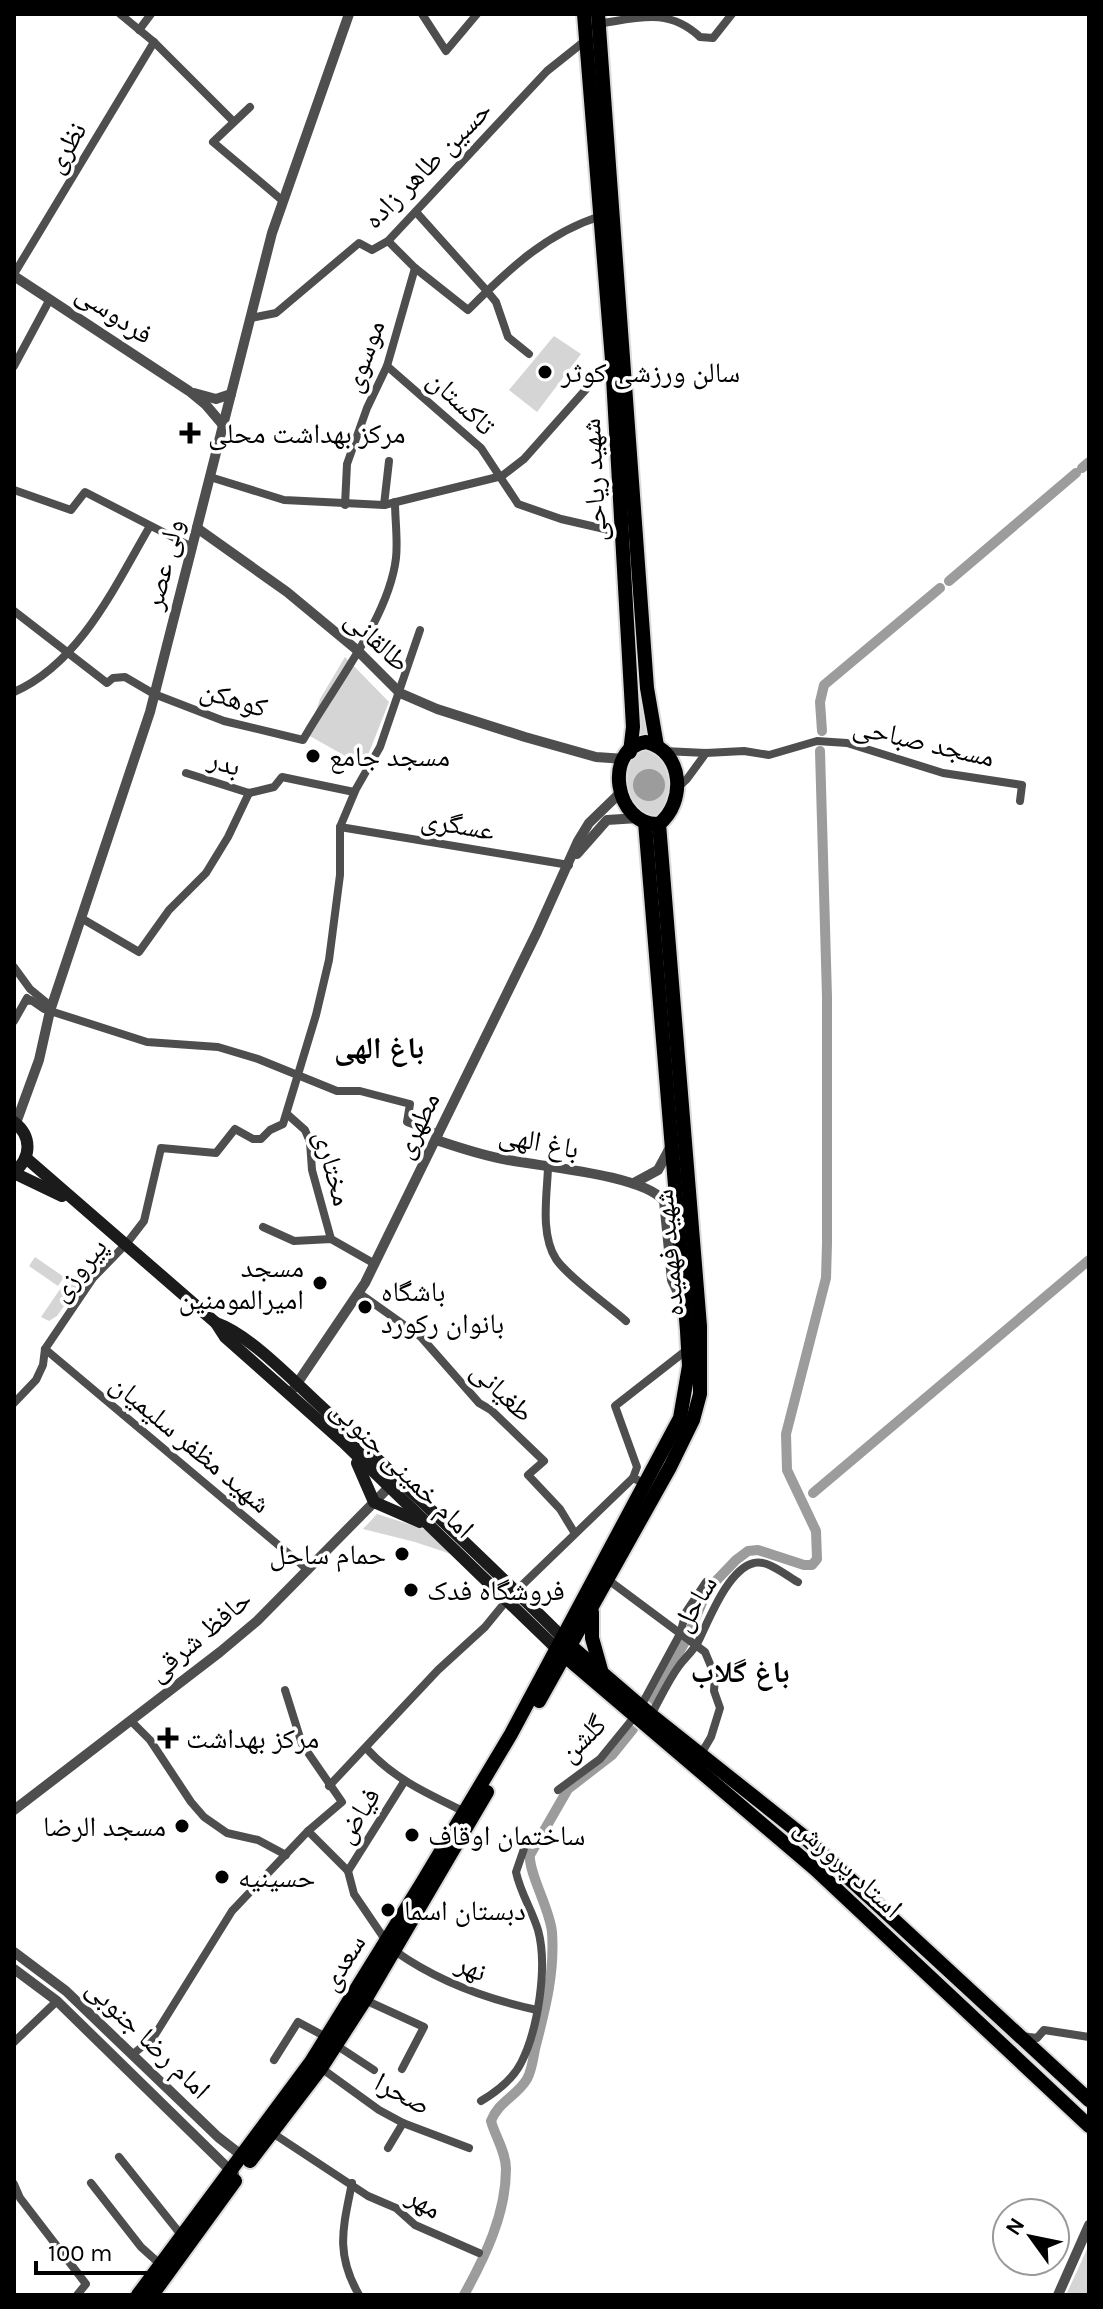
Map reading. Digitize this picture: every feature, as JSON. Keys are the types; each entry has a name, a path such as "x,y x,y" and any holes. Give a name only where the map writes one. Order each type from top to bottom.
{"main road":[{"name":"شهید ریاحی","path":"584,14 612,360 633,727 627,755"},
{"name":"شهید ریاحی","path":"598,19 647,688 660,748"},
{"path":"641,743 660,748 673,762 676,802 668,817 648,822 620,793 620,775 627,755 641,743"},
{"name":"شهید فهمیده","path":"564,1648 639,1481 684,1406 689,1366 648,822"},
{"name":"شهید فهمیده","path":"564,1648 592,1608 670,1467 693,1420 700,1394 700,1326 648,822"},
{"path":"15,1123 27,1139 26,1158 14,1172 72,1200"},
{"path":"26,1158 72,1200"},
{"name":"امام خمینی جنوبی","path":"72,1200 127,1243 216,1323 225,1337 292,1389 512,1595 564,1648"},
{"name":"امام خمینی جنوبی","path":"292,1389 343,1442 393,1482 431,1526 512,1595"},
{"path":"343,1442 362,1470 374,1502 431,1526"},
{"path":"592,1608 592,1638 601,1671"},
{"name":"استاد پرورش","path":"564,1648 601,1671 1089,2126"},
{"name":"استاد پرورش","path":"564,1648 802,1835 1089,2100"},
{"name":"سعدی","path":"246,2158 271,2132 321,2068 331,2041 391,1946 564,1648"},
{"path":"791,1849 802,1835"},
{"name":"سعدی","path":"152,2295 234,2174 331,2041 365,2000 391,1946"},
{"name":"سعدی","path":"138,2295 234,2174"}],"street":[{"path":"120,14 154,42 233,121"},
{"path":"139,30 151,14"},
{"name":"ولی عصر","path":"15,1123 39,1060 50,1011 154,694 272,233 349,14"},
{"path":"422,14 446,51 477,14"},
{"path":"598,19 664,16 687,25 700,37 713,38 732,14"},
{"name":"حسین طاهر زاده","path":"251,318 276,313 359,243 372,250 388,241 547,71 587,40"},
{"name":"نظری","path":"14,275 154,42"},
{"path":"250,107 213,142 283,201"},
{"path":"416,212 496,302 508,337 529,354"},
{"path":"388,241 415,268 468,310 545,241 574,224 601,216"},
{"name":"موسوی","path":"345,505 347,464 367,408 387,366 415,268"},
{"name":"فردوسی","path":"14,275 189,391 223,425"},
{"path":"14,366 50,299"},
{"path":"210,477 284,500 384,505 502,476 524,459 612,360"},
{"name":"تاکستان","path":"387,366 481,448 518,504 622,533"},
{"name":"فردوسی","path":"189,391 216,399 231,394"},
{"path":"384,505 389,461"},
{"path":"14,490 71,510 85,492 192,547"},
{"path":"357,650 370,630 392,576 396,557 395,502"},
{"path":"14,692 28,686 67,653 106,603 150,526"},
{"name":"طالقانی","path":"197,528 287,592 357,650 400,693 437,709 596,757"},
{"path":"14,611 67,653"},
{"path":"287,1114 329,960 340,875 340,827 354,792 380,747 420,630"},
{"name":"کوهکن","path":"67,653 107,683 113,678 125,677 154,694 224,721 303,740 357,650"},
{"name":"مسجد صباحی","path":"706,753 744,751 769,755 817,741 853,744 943,773 1022,785 1020,801"},
{"path":"660,748 706,753 677,788"},
{"path":"596,757 627,755"},
{"path":"596,757 620,775"},
{"name":"بدر","path":"186,773 249,793"},
{"path":"81,918 139,952 176,902 206,873 249,793 274,787 282,777 354,792"},
{"path":"569,865 589,823 620,793"},
{"path":"569,865 607,820 648,822"},
{"name":"عسگری","path":"340,827 569,865"},
{"name":"مطهری","path":"292,1389 359,1293 375,1264 569,865"},
{"path":"14,967 30,989 47,1003 50,1011"},
{"path":"14,1021 30,989"},
{"path":"26,1001 31,1000 50,1011 147,1042 218,1047 258,1059 337,1091 360,1091 410,1104 407,1122 437,1137"},
{"name":"مختاری","path":"287,1114 305,1130 310,1142 312,1170 331,1239"},
{"name":"پیروزی","path":"14,1403 36,1380 43,1365 45,1349 93,1278 144,1221 161,1148 216,1153 235,1129 253,1139 261,1139 283,1124 287,1114"},
{"name":"باغ الهی","path":"437,1137 477,1154 634,1183"},
{"path":"634,1183 658,1170 671,1145"},
{"path":"548,1168 548,1239 556,1259 626,1321"},
{"path":"634,1183 657,1193 664,1201 672,1280 685,1307"},
{"name":"مختاری","path":"263,1227 294,1241 331,1239 375,1264"},
{"name":"طغیانی","path":"359,1293 421,1337 479,1403 491,1410 544,1461 528,1475 560,1509 574,1532"},
{"name":"شهید مظفر سلیمیان","path":"45,1349 308,1570"},
{"path":"329,1786 574,1532 639,1481 615,1406 688,1349"},
{"name":"حافظ شرقی","path":"14,1810 220,1652 308,1570 393,1482"},
{"name":"ساحل","path":"642,1712 697,1644 727,1586 750,1563 761,1562 798,1582"},
{"path":"607,1579 697,1644 711,1663 715,1676 714,1691 720,1708 711,1737 701,1754"},
{"path":"642,1712 680,1634 686,1612 706,1582"},
{"path":"133,2054 153,2038 232,1911 308,1831 342,1802 302,1744 285,1690"},
{"name":"گلشن","path":"558,1790 600,1759 642,1712"},
{"path":"131,1721 150,1740 204,1817 227,1833 258,1840 286,1855"},
{"path":"367,1749 382,1766 404,1782 469,1814"},
{"name":"فیاض","path":"348,1871 404,1782"},
{"path":"308,1831 348,1871 354,1894 391,1946"},
{"path":"481,2101 497,2091 520,2065 537,2010 542,1957 539,1933 516,1872 527,1840"},
{"name":"نهر","path":"391,1946 411,1962 476,1994 537,2010"},
{"name":"امام رضا جنوبی","path":"14,1952 66,1991 228,2145 246,2158"},
{"name":"امام رضا جنوبی","path":"14,1969 57,2001 234,2174"},
{"path":"365,2000 424,2027 402,2069"},
{"path":"14,2042 57,2001"},
{"path":"274,2060 298,2022 374,2070"},
{"path":"1037,2038 1044,2030 1089,2037"},
{"path":"1020,2036 1037,2038"},
{"path":"1037,2038 1041,2054"},
{"name":"صحرا","path":"321,2068 379,2110 403,2123 469,2148"},
{"path":"388,2148 403,2123"},
{"name":"مهر","path":"271,2132 368,2196 396,2208 415,2225 479,2253"},
{"path":"214,2156 221,2159 226,2157 228,2145"},
{"path":"119,2157 182,2236"},
{"path":"91,2183 141,2247 161,2265"},
{"path":"352,2183 341,2250 359,2295"},
{"path":"14,2184 20,2198 86,2284 77,2295"},
{"path":"1058,2295 1089,2225"}],"shaded area":[{"name":"سالن ورزشی کوثر","path":"554,336 581,354 537,412 509,390"},
{"path":"630,560 643,679 652,735 636,734"},
{"path":"345,657 389,702 366,760 356,762 308,735 320,699"},
{"path":"638,747 659,752 675,780 668,813 648,821 633,804 625,786 626,767"},
{"path":"649,769 660,774 665,785 660,796 649,801 638,796 633,785 638,774"},
{"path":"35,1257 64,1277 58,1286 29,1266"},
{"path":"67,1279 78,1286 57,1316 49,1321 41,1317"},
{"path":"377,1514 427,1530 457,1556 363,1529"},
{"path":"1089,2245 1089,2295 1066,2295"}],"waterway":[{"path":"1082,468 1089,462"},
{"path":"949,581 1076,473"},
{"path":"822,731 820,702 824,685 940,588"},
{"path":"648,1707 686,1640 704,1598 736,1560 748,1551 758,1550 804,1565 812,1565 817,1559 816,1531 787,1470 786,1434 826,1278 827,997 820,751"},
{"path":"813,1493 1089,1260"},
{"path":"464,2295 493,2235 505,2186 504,2156 491,2121 529,2076 551,1977 552,1932 532,1871 530,1855 568,1789 612,1755 633,1729"}],"place":[{"name":"سالن ورزشی کوثر","path":"545,372"},
{"name":"مرکز بهداشت محلی","path":"190,433"},
{"name":"مسجد جامع","path":"313,756"},
{"name":"مسجد امیرالمومنین","path":"320,1283"},
{"name":"باشگاه بانوان رکورد","path":"365,1307"},
{"name":"حمام ساحل","path":"402,1554"},
{"name":"فروشگاه فدک","path":"411,1590"},
{"name":"مرکز بهداشت","path":"168,1738"},
{"name":"مسجد الرضا","path":"182,1826"},
{"name":"ساختمان اوقاف","path":"412,1835"},
{"name":"حسینیه","path":"222,1877"},
{"name":"دبستان اسما","path":"388,1910"}],"district":[{"name":"باغ الهی","path":"379,1048"},
{"name":"باغ گلاب","path":"740,1672"}]}
